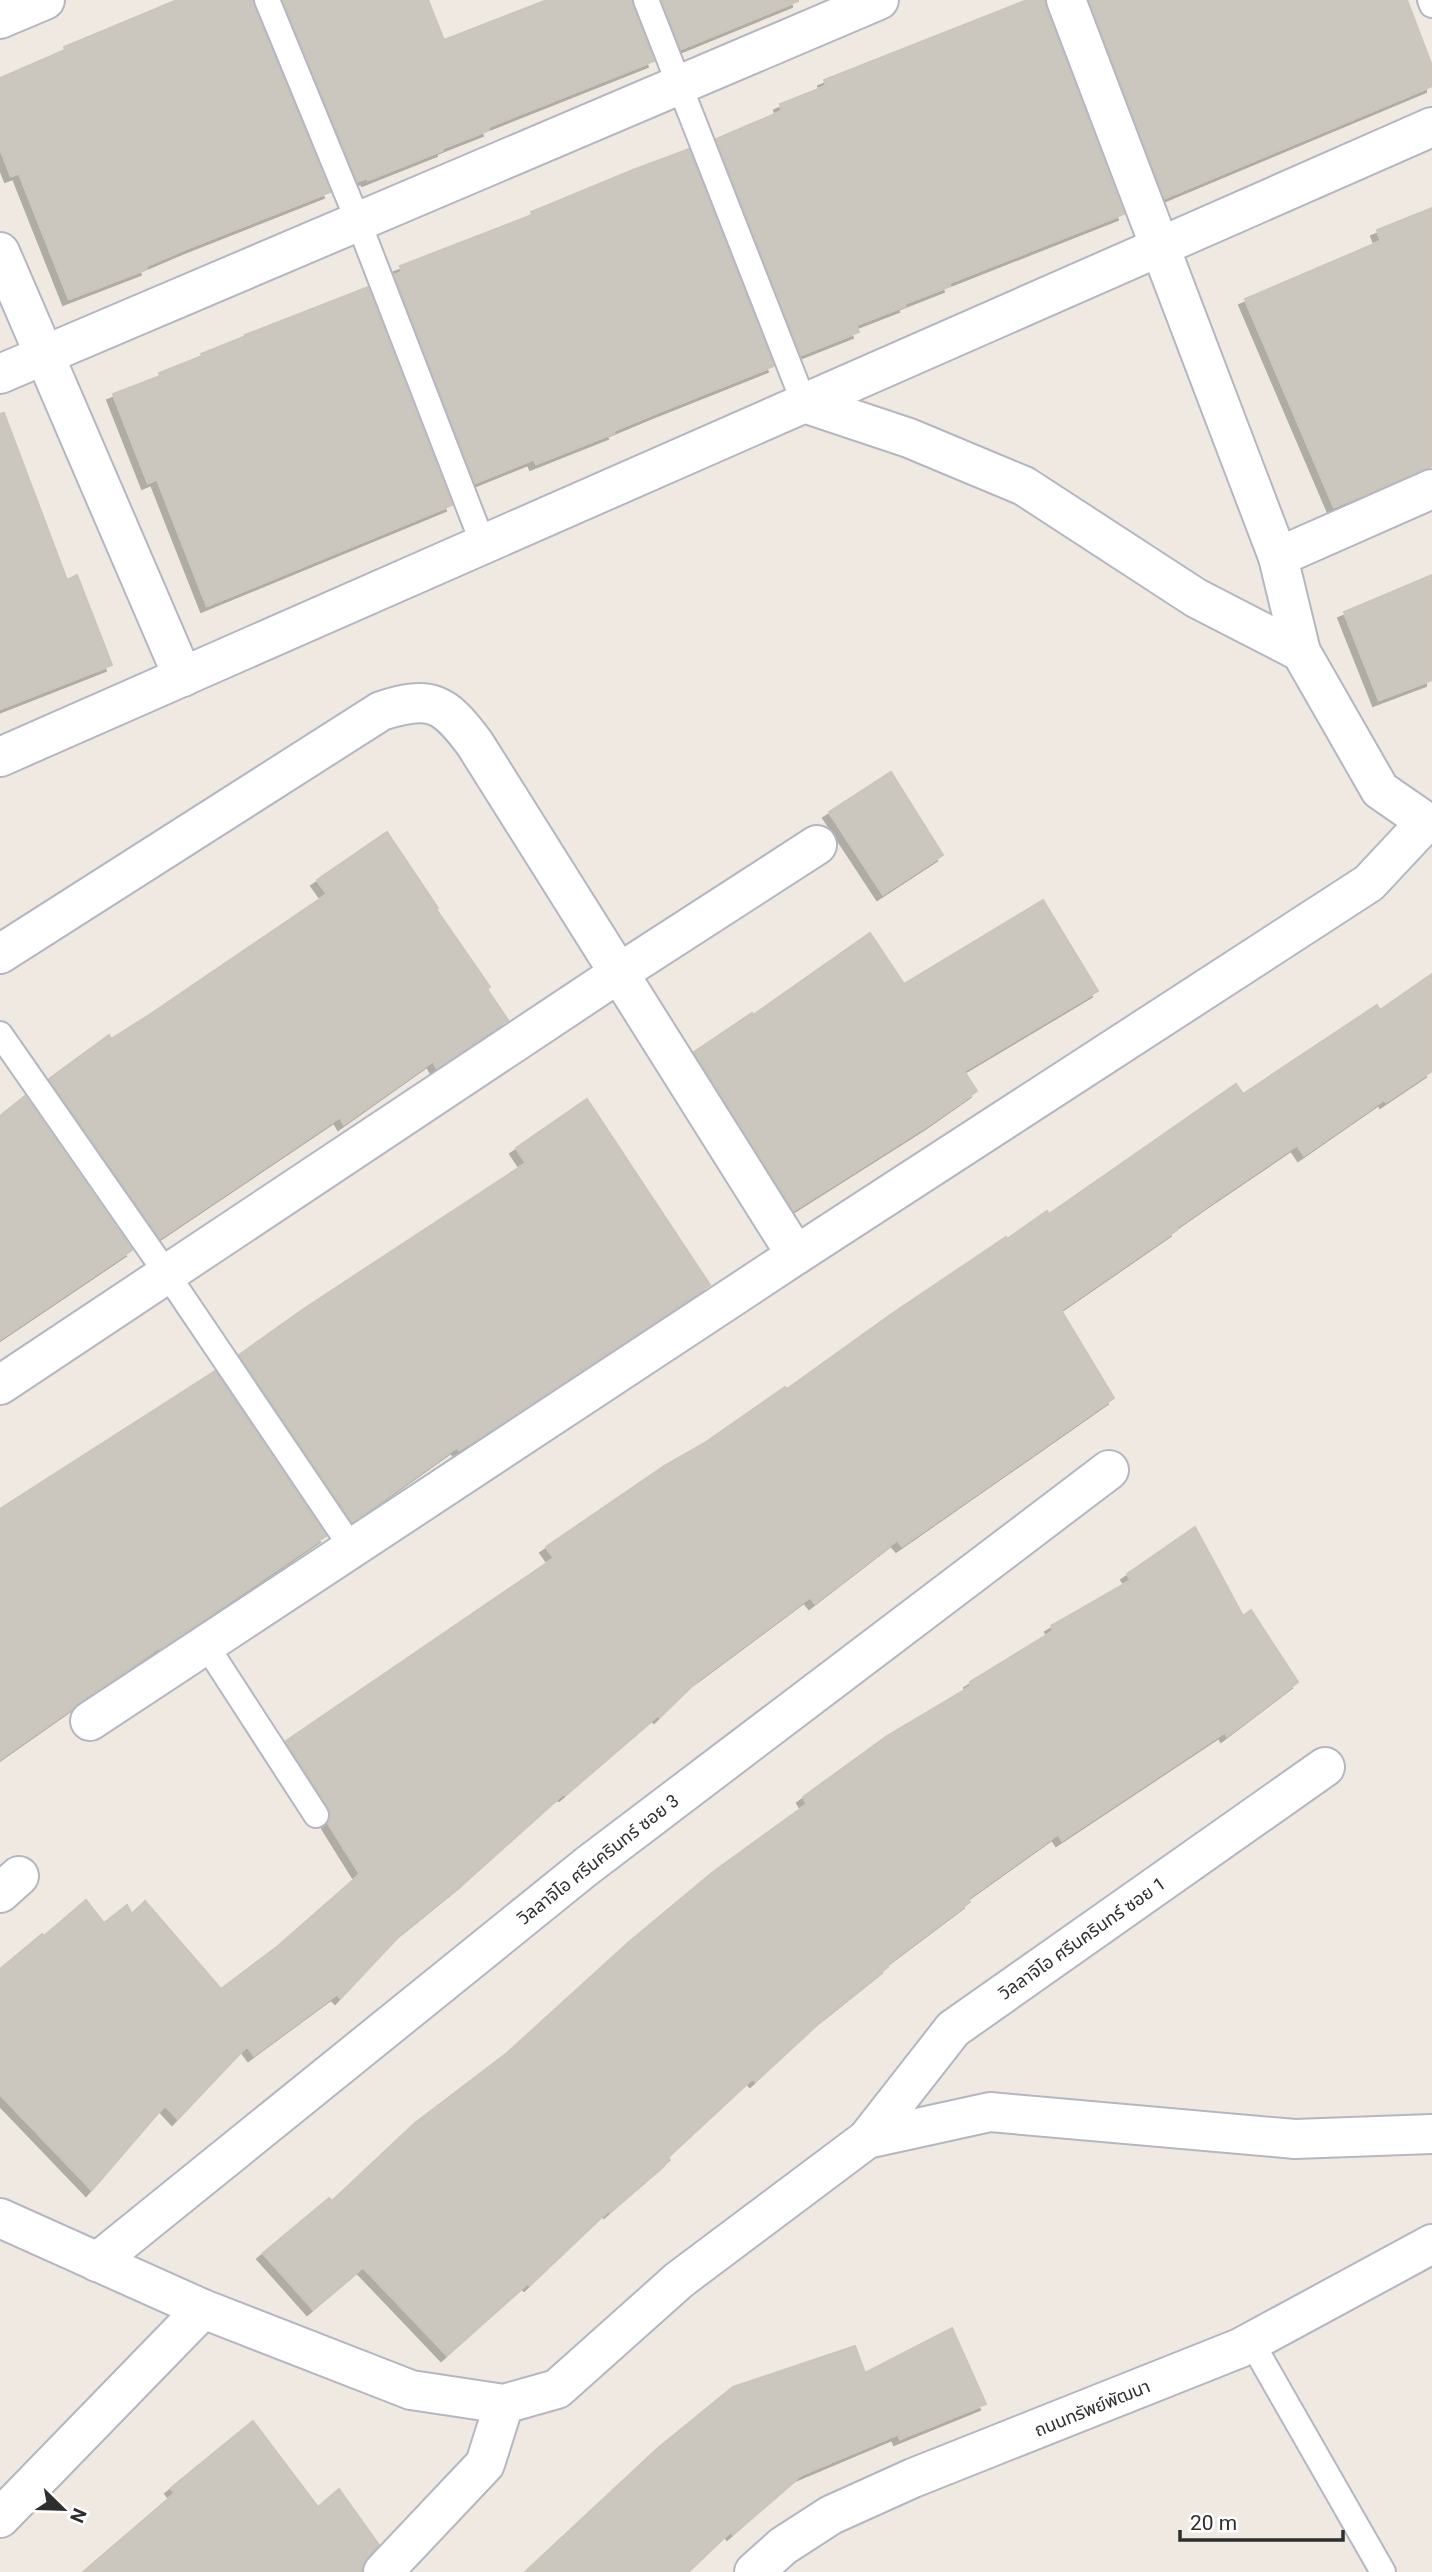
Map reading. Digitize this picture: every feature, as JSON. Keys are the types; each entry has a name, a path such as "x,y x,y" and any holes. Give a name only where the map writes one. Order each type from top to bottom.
{"street":[{"path":"0,19 46,0"},
{"path":"0,374 879,0"},
{"path":"90,1721 796,1255 1369,883 1429,823 1380,790 1301,652 1278,557 1066,0"},
{"path":"0,757 1432,127"},
{"path":"0,252 183,677"},
{"path":"804,403 909,438 1024,486 1196,598 1301,652"},
{"path":"1278,557 1432,489"},
{"path":"0,954 381,711 409,702 434,704 457,719 796,1255"},
{"path":"0,1385 619,973 817,845"},
{"name":"วิลลาจิโอ ศรีนครินทร์ ซอย 3","path":"97,2262 587,1866 1110,1469"},
{"name":"วิลลาจิโอ ศรีนครินทร์ ซอย 1","path":"867,2139 953,2029 1325,1767"},
{"path":"0,2218 203,2309 411,2390 504,2404 557,2389 679,2280 867,2139 990,2112 1296,2139 1432,2134"},
{"name":"ถนนทรัพย์พัฒนา","path":"754,2572 783,2546 831,2515 913,2478 1050,2426 1252,2343 1432,2244"},
{"path":"0,2518 203,2309"},
{"path":"383,2572 485,2464 504,2404"}],"lane":[{"path":"267,0 358,222 484,544"},
{"path":"646,0 804,403"},
{"path":"1430,0 1432,5"},
{"path":"0,1034 167,1274 352,1548"},
{"path":"206,1645 316,1815"},
{"path":"1252,2343 1383,2572"}],"building":[{"path":"177,0 252,0 330,192 69,299 19,173 11,176 0,148 0,78 65,50 64,47"},
{"path":"283,0 428,0 444,40 547,0 631,0 654,61 488,127 489,130 443,150 368,180 358,181"},
{"path":"662,0 798,0 798,1 681,49"},
{"path":"1027,0 1045,0 1124,214 949,283 950,286 856,325 859,332 801,355 716,139 782,111 780,104 826,86 824,80"},
{"path":"1089,0 1407,0 1432,66 1432,86 1165,198"},
{"path":"689,149 774,366 536,464 534,459 475,483 395,275 402,272 400,266 532,215 531,212"},
{"path":"1432,208 1432,466 1334,507 1245,299 1381,241 1377,230"},
{"path":"368,287 452,505 207,606 157,479 148,483 113,394 160,376 159,373 245,335"},
{"path":"4,413 67,580 77,575 112,665 0,709 0,414"},
{"path":"1432,575 1432,680 1379,700 1344,612"},
{"path":"891,772 943,855 883,894 829,812"},
{"path":"387,832 490,987 487,989 508,1020 437,1068 433,1061 344,1124 340,1117 160,1238 49,1079 109,1035 111,1039 149,1015 327,894 317,880"},
{"path":"1043,900 1098,991 964,1071 977,1091 794,1210 694,1052 752,1013 753,1015 870,933 904,984"},
{"path":"1432,974 1432,1071 1386,1102 1385,1099 1304,1155 1297,1145 1061,1310 1114,1398 902,1546 897,1540 815,1603 810,1597 697,1681 660,1717 658,1715 563,1794 466,1881 402,1933 341,1998 337,1994 254,2055 247,2046 178,2119 165,2105 92,2190 0,2094 0,1969 86,1900 104,1923 127,1905 132,1914 145,1901 221,1989 278,1946 360,1874 328,1823 331,1815 328,1807 286,1741 554,1558 546,1547 664,1466 706,1442 785,1387 787,1389 1006,1237 1007,1239 1047,1211 1049,1214 1236,1084 1243,1094 1377,1005 1380,1010"},
{"path":"25,1096 132,1250 0,1339 0,1116"},
{"path":"587,1099 710,1285 500,1424 459,1450 457,1447 352,1522 239,1355 305,1308 526,1163 516,1148"},
{"path":"215,1371 326,1536 158,1648 0,1759 0,1509"},
{"path":"1195,1527 1243,1616 1251,1610 1298,1682 1227,1736 1225,1732 1062,1840 1058,1834 967,1899 970,1902 886,1965 888,1967 823,2019 756,2081 753,2078 668,2157 670,2160 610,2212 609,2210 530,2285 528,2283 447,2355 363,2267 313,2309 263,2253 329,2198 332,2201 415,2123 507,2053 629,1942 713,1872 807,1804 803,1797 887,1736 971,1686 970,1682 1053,1631 1051,1626 1131,1580 1127,1574"},
{"path":"952,2328 986,2404 900,2439 898,2434 801,2475 733,2534 731,2531 688,2572 525,2572 658,2448 733,2387 855,2346 865,2373"},
{"path":"253,2421 318,2507 339,2489 379,2545 367,2558 362,2572 83,2572 175,2493 171,2488"}]}
